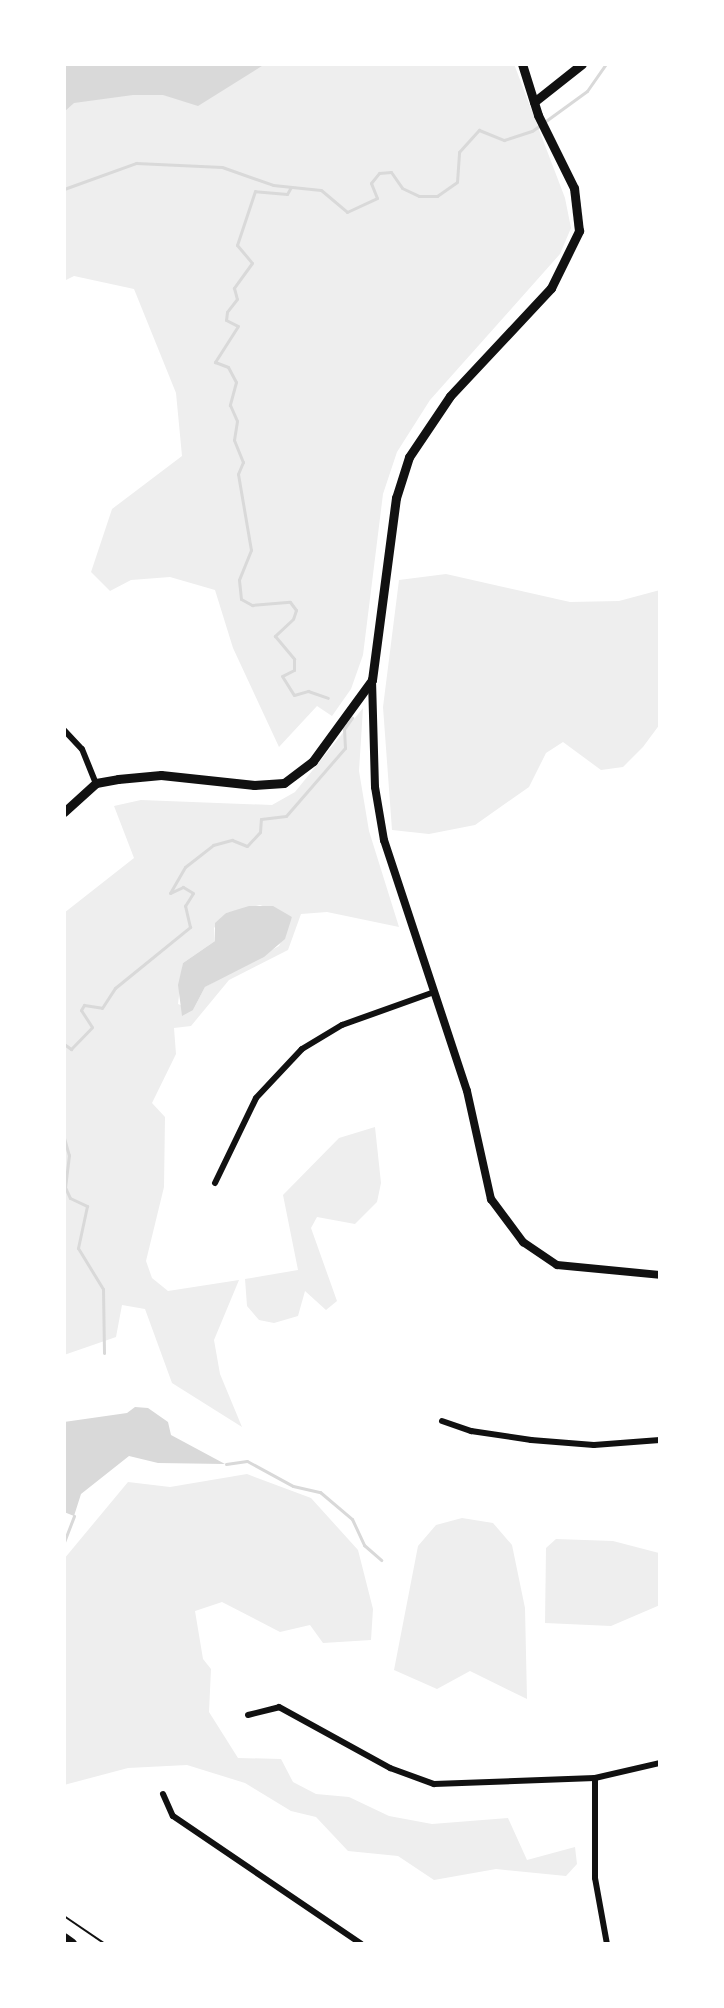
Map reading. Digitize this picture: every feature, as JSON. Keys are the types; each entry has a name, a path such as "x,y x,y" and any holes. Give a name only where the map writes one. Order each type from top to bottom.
{"highway":[{"path":"64,1939 71,1944"}],"main road":[{"path":"64,812 96,783 148,775 284,783 313,761 372,680 396,498 409,457 450,396 551,288 575,247 577,196 538,115 522,64"},
{"path":"534,102 582,64"}],"street":[{"path":"372,680 380,823 467,1091 487,1187 509,1228 535,1252 569,1269 660,1275"},
{"path":"64,730 82,749 96,783"},
{"path":"215,1183 256,1098 302,1049 342,1025 434,992"},
{"path":"442,1421 471,1431 547,1441 594,1445 660,1440"},
{"path":"248,1715 279,1707 390,1768 434,1784 595,1778 660,1763"},
{"path":"595,1778 595,1878 607,1944"},
{"path":"163,1794 173,1816 361,1944"}],"path":[{"path":"64,1916 105,1944"}],"shaded area":[{"path":"64,64 514,64 565,198 571,228 560,254 430,400 397,452 383,494 363,655 351,689 332,716 317,706 279,747 233,648 215,590 170,577 131,580 110,591 91,572 112,509 182,456 176,393 134,289 74,276 64,281"},
{"path":"64,64 265,64 198,106 163,95 133,95 74,103 64,112"},
{"path":"446,574 570,602 619,601 660,590 660,724 643,747 623,767 601,770 563,742 546,753 529,787 475,825 429,834 392,830 383,707 399,580"},
{"path":"363,708 359,771 369,831 399,927 327,912 301,914 288,950 229,980 191,1026 174,1028 176,1054 152,1103 165,1117 164,1187 146,1261 152,1278 168,1291 239,1280 214,1340 220,1374 242,1427 172,1383 145,1309 122,1305 116,1337 64,1355 64,913 134,858 114,806 141,800 272,805 295,792","holes":["260,905 292,917 279,946 205,987 193,1010 178,1004 183,963 215,941 214,928 226,913"]},
{"path":"249,906 273,906 292,917 285,939 264,957 205,987 193,1010 182,1016 178,985 183,963 215,941 215,923 226,913"},
{"path":"375,1127 381,1183 377,1202 355,1224 317,1217 311,1228 337,1301 326,1310 305,1291 298,1316 274,1323 259,1320 247,1306 245,1279 298,1270 283,1195 339,1138"},
{"path":"135,1407 148,1408 168,1422 171,1435 225,1464 158,1463 129,1456 81,1494 74,1516 64,1512 64,1422 127,1413"},
{"path":"247,1474 311,1498 358,1550 373,1609 371,1640 323,1643 310,1625 280,1632 222,1602 195,1611 203,1659 211,1669 209,1712 238,1758 281,1759 293,1782 316,1794 349,1797 389,1816 432,1824 508,1818 527,1860 575,1847 577,1864 566,1876 496,1869 434,1880 398,1856 348,1851 316,1817 291,1811 245,1783 187,1765 128,1768 64,1785 64,1559 128,1482 170,1487"},
{"path":"462,1518 493,1523 512,1545 525,1608 527,1699 470,1671 437,1689 394,1670 418,1546 436,1525"},
{"path":"556,1539 613,1541 659,1553 660,1605 611,1626 545,1623 546,1548"}],"waterway":[{"path":"64,189 136,163 222,167 273,185 321,190 347,212 377,198 371,183 379,173 391,172 402,188 419,196 437,196 457,182 459,152 479,130 504,140 532,131 587,91 606,64"},
{"path":"291,187 287,194 255,191 237,245 252,263 234,288 237,299 227,312 226,320 238,326 215,362 228,367 236,382 230,405 237,421 234,440 243,462 238,474 251,550 239,580 241,599 252,605 290,602 296,610 293,619 275,636 294,659 294,670 282,676 294,695 308,691 328,698"},
{"path":"64,1044 71,1049 92,1027 81,1010 84,1005 102,1008 115,988 190,927 185,906 193,893 183,887 170,893 185,867 213,845 232,840 247,846 260,832 261,819 286,816 345,748 344,729 352,718"},
{"path":"64,1138 69,1155 65,1187 70,1198 87,1206 78,1248 103,1289 104,1353"},
{"path":"226,1464 247,1461 293,1486 320,1492 352,1519 364,1545 381,1560"},
{"path":"64,1542 74,1516"}]}
